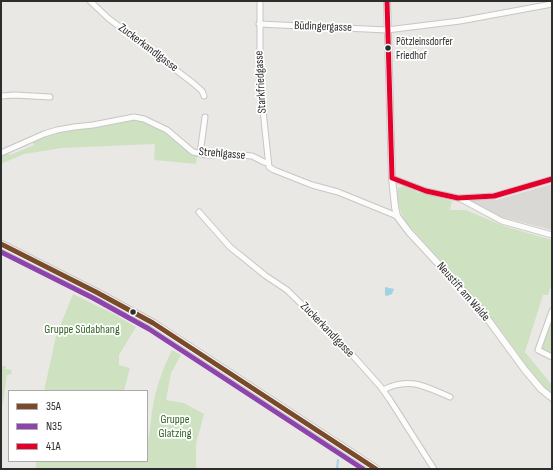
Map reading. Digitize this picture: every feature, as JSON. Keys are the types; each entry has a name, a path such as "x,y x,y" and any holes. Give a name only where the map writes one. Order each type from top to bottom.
{"main road":[{"path":"1,244 153,322 376,469"}],"street":[{"name":"Zuckerkandlgasse","path":"90,1 108,18 193,82 202,91 204,96"},
{"name":"Starkfriedgasse","path":"260,1 260,82 268,162"},
{"name":"Neustift am Walde","path":"387,1 392,178 397,216 409,232 480,310 541,389 552,398"},
{"name":"Büdingergasse","path":"260,24 387,30 460,22 552,4"},
{"path":"1,96 15,95 50,97"},
{"name":"Strehlgasse","path":"1,153 44,134 57,130 134,117 144,119 157,125 176,137 193,152 207,155 232,154 252,156 264,162 268,162 269,167 274,170 312,185 338,192 397,216"},
{"path":"200,154 205,117"},
{"path":"392,178 426,191 458,198 502,221 552,235"},
{"path":"458,198 494,196 552,179"},
{"name":"Zuckerkandlgasse","path":"199,212 230,247 296,299 347,349 383,390 434,469"},
{"path":"552,311 538,350 552,357"},
{"path":"383,390 392,385 408,383 422,386 450,397"}],"green space":[{"path":"133,119 151,124 175,138 197,155 196,164 154,160 155,144 62,148 24,154 1,164 1,155 7,153 10,155 34,145 32,140 49,134"},
{"path":"404,186 420,194 419,191 452,201 450,210 466,210 504,226 552,240 552,283 548,295 543,295 525,352 552,385 552,394 530,371 506,336 477,301 406,222 400,210 397,197 398,188"},
{"name":"Gruppe Südabhang","path":"73,294 112,313 136,327 119,355 119,365 130,368 124,390 44,390 56,336"},
{"path":"552,304 552,359 535,351"},
{"name":"Gruppe Glatzing","path":"172,350 181,355 171,373 166,400 184,403 204,414 196,444 196,469 36,469 36,462 148,462 148,440 152,410 157,387"},
{"path":"1,366 6,366 5,369 12,370 11,374 7,375 1,415"}],"shaded area":[{"path":"552,184 552,230 497,216 470,201 470,199 497,200"}],"water":[{"path":"385,287 394,289 392,294 387,296 385,295"}],"waterway":[{"path":"337,469 338,460"}],"transit line":[{"name":"41A","path":"387,1 392,178"},
{"name":"41A","path":"392,178 426,191 458,198 494,196 552,179"},
{"name":"35A","path":"1,244 96,292 153,323 376,469"},
{"name":"N35","path":"1,252 93,298 149,329 363,469"}],"place":[{"name":"Pötzleinsdorfer Friedhof","path":"388,48"}]}
